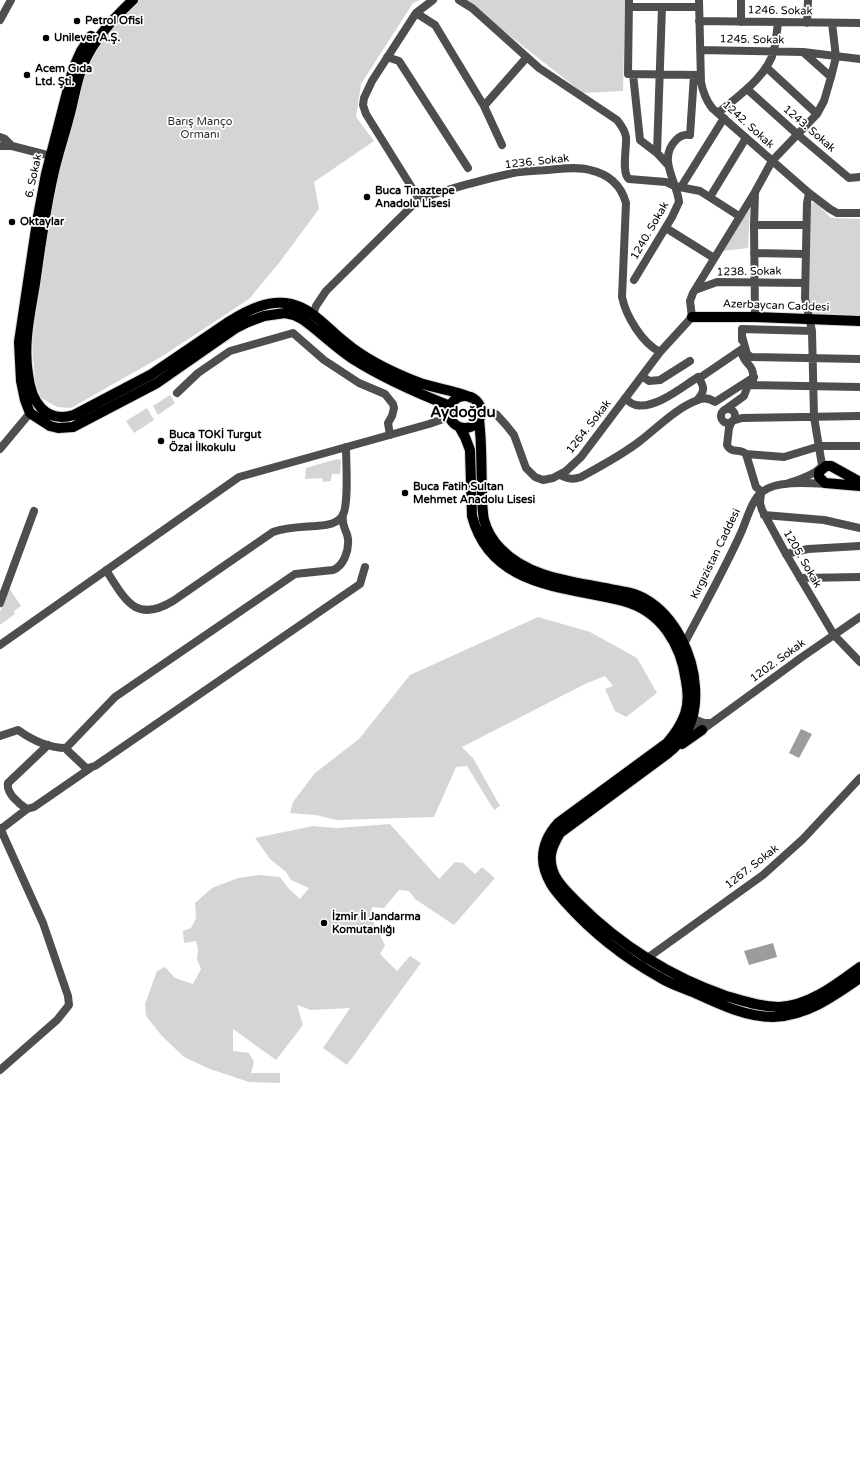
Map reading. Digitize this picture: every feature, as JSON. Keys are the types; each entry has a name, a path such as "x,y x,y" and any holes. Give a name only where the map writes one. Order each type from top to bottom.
{"main road":[{"name":"6. Sokak","path":"34,416 25,400 21,381 19,342 37,222 54,156 70,78 77,59 97,28 123,0"},
{"name":"6. Sokak","path":"132,0 105,29 85,60 54,156 53,175 30,310 26,349 28,376 35,400 41,408 55,417 62,418 74,415 152,374 230,321 257,308 270,304 286,303 300,307 313,315"},
{"path":"34,416 50,426 58,428 73,427 81,424 157,383 236,328 264,316 285,313 298,317 344,353 367,367 391,380 450,406"},
{"path":"313,315 345,343 387,368 420,383 461,392 472,398 479,405 483,514 491,537 501,549 516,562 541,574 630,593 647,600 666,616 677,630 688,688 687,720 681,742 667,754"},
{"name":"Azerbaycan Caddesi","path":"692,316 756,316 860,321"},
{"path":"472,398 457,398 450,406 449,417 452,422 460,428 470,450 472,516 480,538 495,557 515,573 530,580 617,599 640,607 665,627 681,647"},
{"path":"460,428 471,428 480,415"},
{"path":"860,482 829,466 821,469 819,477 822,482 828,484 860,486"},
{"path":"828,484 834,482 837,476 834,468"},
{"path":"687,720 667,743 558,823 547,838 543,852 544,865 551,884 576,914 602,937 651,972 666,981 712,1001 751,1015 770,1017 796,1014 822,1002 860,978"},
{"path":"706,727 560,833 552,846 551,854 551,862 555,877 565,890 599,922 646,959 661,968 713,991 750,1004 773,1007 795,1005 810,999 839,982 860,967"}],"street":[{"path":"0,20 11,0"},
{"path":"419,199 366,114 363,105 367,89 416,13 423,6 433,0"},
{"path":"460,0 472,8 539,68 617,120 622,127 626,138 626,176 617,185"},
{"path":"741,0 741,22"},
{"path":"807,23 808,0"},
{"path":"668,165 668,152 674,143 682,135 690,135 697,75 628,74 629,3 662,7 699,3"},
{"name":"1242. Sokak","path":"699,3 700,50 697,75 706,99 712,108 809,193 837,213 860,213"},
{"path":"657,153 662,7"},
{"path":"416,13 435,25 484,106 502,145"},
{"name":"1246. Sokak","path":"699,21 860,23"},
{"path":"678,186 721,116 766,67 774,51 778,22"},
{"path":"692,316 690,301 695,290 772,161 817,114 824,101 836,57 832,23"},
{"name":"1245. Sokak","path":"700,50 803,52 860,59"},
{"path":"803,52 831,77"},
{"path":"387,57 399,61 468,168"},
{"path":"484,106 528,57"},
{"path":"766,67 817,114"},
{"path":"633,74 640,140 657,153 668,165"},
{"name":"1243. Sokak","path":"747,89 849,178 860,177"},
{"path":"0,137 5,139 12,146"},
{"path":"710,197 746,138"},
{"path":"0,146 12,146 54,156"},
{"name":"1240. Sokak","path":"634,280 677,209 679,202 678,186 668,165"},
{"name":"1236. Sokak","path":"310,325 316,306 326,291 419,199 515,173 559,169 589,169 601,174 617,185 623,194 626,203 622,296 624,304 633,322 642,336 660,352"},
{"path":"626,176 629,179 666,182 700,191 739,216"},
{"path":"754,192 756,316"},
{"path":"746,454 756,487 762,492 769,488 799,480 821,469 822,465 814,417 812,331 805,298 806,225 809,193"},
{"path":"754,225 806,225"},
{"path":"666,228 714,258"},
{"path":"754,253 805,254"},
{"name":"1238. Sokak","path":"695,290 717,282 805,283"},
{"name":"1264. Sokak","path":"480,415 496,414 506,425 514,435 526,468 532,475 539,479 546,480 560,475 581,457 660,352 692,316"},
{"path":"753,381 752,368 743,357 742,329 812,331"},
{"path":"178,393 198,373 230,351 292,334 324,360 359,383 385,394 388,397 394,408 388,423 390,435"},
{"path":"742,336 746,351 751,357 860,359"},
{"path":"625,398 634,404 650,404 668,396 742,349"},
{"path":"642,376 649,381 657,381 690,361"},
{"path":"560,475 574,480 635,445 682,408 701,396 704,386 699,377"},
{"path":"753,381 748,385 744,396 722,415 722,419 726,422 732,422 742,418 860,416"},
{"path":"696,400 709,398 715,402 753,381 860,387"},
{"path":"0,449 34,416"},
{"path":"0,645 239,477 429,424 449,417"},
{"path":"732,422 729,428 728,447 734,451 742,451 746,454 784,457 820,446 860,446"},
{"path":"820,446 829,464 834,468"},
{"path":"0,736 18,730 25,736 54,748 66,748 115,696 290,577 295,574 333,570 339,567 344,562 348,542 342,524 346,500 346,447"},
{"path":"786,484 828,484"},
{"name":"Kırgızistan Caddesi","path":"681,647 740,536 756,499 762,492"},
{"name":"1205. Sokak","path":"762,492 760,503 764,514 786,554 834,635 860,662"},
{"path":"0,603 34,511"},
{"path":"106,570 125,599 131,605 148,610 158,609 173,601 273,532 285,529 330,524 338,520 343,514"},
{"path":"764,514 824,520 860,528"},
{"path":"786,554 808,549 860,546"},
{"path":"0,1070 57,1020 69,1005 68,996 44,923 0,828 27,809 34,807 360,584 365,567"},
{"path":"800,578 860,577"},
{"name":"1202. Sokak","path":"706,727 860,617"},
{"path":"687,720 706,727"},
{"path":"27,809 10,793 8,783 48,745"},
{"path":"66,748 85,767 88,768 94,766"},
{"name":"1267. Sokak","path":"646,959 763,875 803,839 860,778"}],"green space":[{"name":"Barış Manço Ormanı","path":"134,0 420,0 413,3 361,84 356,117 374,141 314,182 319,209 279,263 249,299 161,357 71,408 57,407 41,398 35,382 32,342 51,197 81,82 92,54"},
{"path":"464,0 625,0 623,91 583,93"},
{"path":"815,202 831,218 860,219 860,318 814,316 809,298 809,204"},
{"path":"750,208 748,248 722,251"},
{"path":"170,395 175,403 158,415 153,406"},
{"path":"147,408 154,420 134,433 126,421"},
{"path":"337,459 341,460 340,474 332,474 331,481 323,482 322,478 305,479 306,468"},
{"path":"9,588 21,606 14,611 15,614 0,625 0,612"},
{"path":"538,617 590,632 637,658 657,693 626,717 615,711 605,689 613,686 605,676 587,683 462,747 473,758 500,806 494,810 467,766 456,767 434,817 336,820 316,815 290,813 293,802 315,773 359,739 410,675"},
{"path":"390,824 439,879 455,862 463,863 475,874 482,867 495,878 454,925 415,899 409,891 399,890 384,908 372,907 371,918 385,945 380,954 397,971 410,956 421,963 347,1065 323,1048 350,1008 311,1010 297,1005 303,1025 276,1060 233,1029 233,1051 249,1053 254,1062 251,1073 280,1073 280,1083 249,1082 210,1069 184,1057 162,1036 146,1016 145,1004 157,971 165,967 175,978 193,984 201,969 197,959 198,949 196,941 184,943 183,931 191,928 196,918 195,903 212,888 238,878 260,875 280,877 288,888 300,899 309,888 291,880 286,872 270,859 255,838 313,826 337,828"}],"shaded area":[{"path":"801,729 812,734 799,758 789,753"},
{"path":"773,943 777,957 749,965 744,951"}],"place":[{"name":"Petrol Ofisi","path":"77,21"},
{"name":"Unilever A.Ş.","path":"46,38"},
{"name":"Acem Gıda Ltd. Şti.","path":"27,75"},
{"name":"Buca Tınaztepe Anadolu Lisesi","path":"367,197"},
{"name":"Oktaylar","path":"12,222"},
{"name":"Buca TOKİ Turgut Özal İlkokulu","path":"161,441"},
{"name":"Buca Fatih Sultan Mehmet Anadolu Lisesi","path":"405,493"},
{"name":"İzmir İl Jandarma Komutanlığı","path":"324,923"}],"district":[{"name":"Aydoğdu","path":"463,413"}]}
